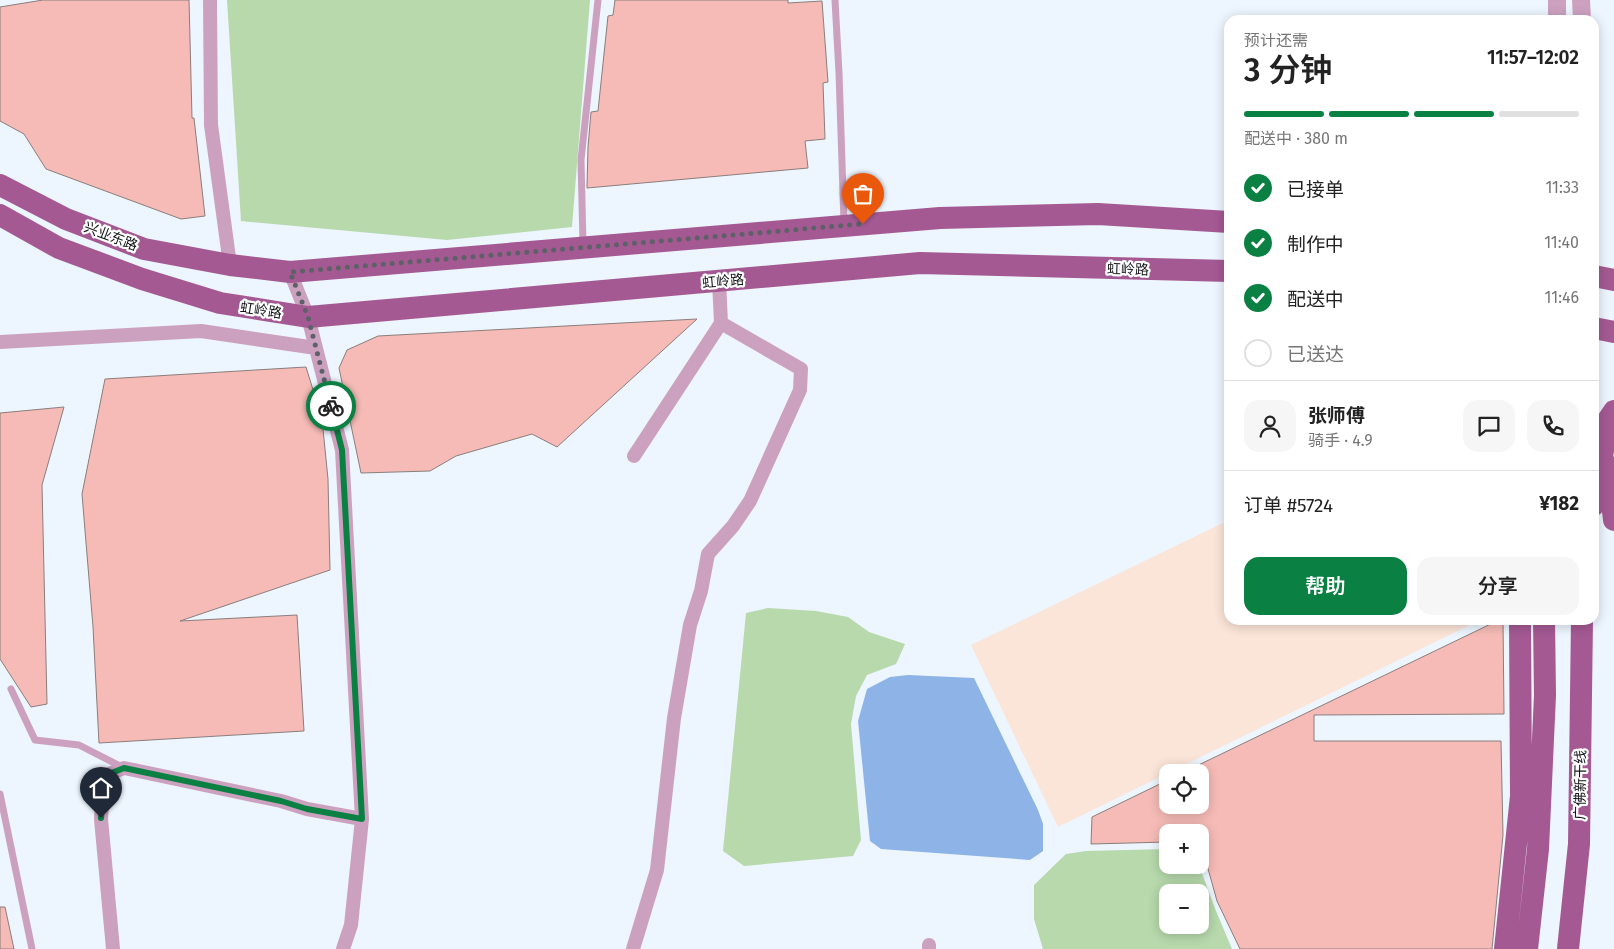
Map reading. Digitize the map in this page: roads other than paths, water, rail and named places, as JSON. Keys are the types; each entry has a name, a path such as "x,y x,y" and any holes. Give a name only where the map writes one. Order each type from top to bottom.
{"main road":[{"name":"兴业东路","path":"0,185 66,219 144,249 230,265"},
{"path":"230,265 290,272 940,218 1098,214 1224,222"},
{"name":"虹岭路","path":"0,215 59,248 142,279 220,303 308,317 920,263 1224,271"},
{"path":"1599,277 1614,280"},
{"path":"1599,329 1614,332"},
{"path":"1599,475 1608,420 1614,411"},
{"path":"1605,438 1614,520"},
{"path":"1505,949 1521,796 1520,625"},
{"path":"1527,949 1538,849 1546,695 1544,625"},
{"name":"广佛新干线","path":"1568,949 1580,844 1582,625"}],"street":[{"path":"210,0 211,125 230,265"},
{"path":"1557,0 1557,15"},
{"path":"1582,0 1582,15"},
{"path":"290,272 308,317 342,450 362,819 351,925 343,949"},
{"path":"634,456 721,323 719,281"},
{"path":"633,949 657,870 674,718 690,626 701,591 708,554 733,526 750,501 800,390 801,369 721,323"},
{"path":"0,342 201,331 316,348"},
{"path":"113,949 101,818 104,776 124,768 281,801 307,809 362,819"}],"lane":[{"path":"584,247 581,160 598,0"},
{"path":"834,0 839,73 844,226"},
{"path":"10,689 35,740 79,745 124,768"},
{"path":"0,794 32,949"}],"water":[{"path":"908,675 974,678 1038,810 1043,824 1043,851 1030,860 881,849 870,841 858,721 867,689 890,677"}]}
